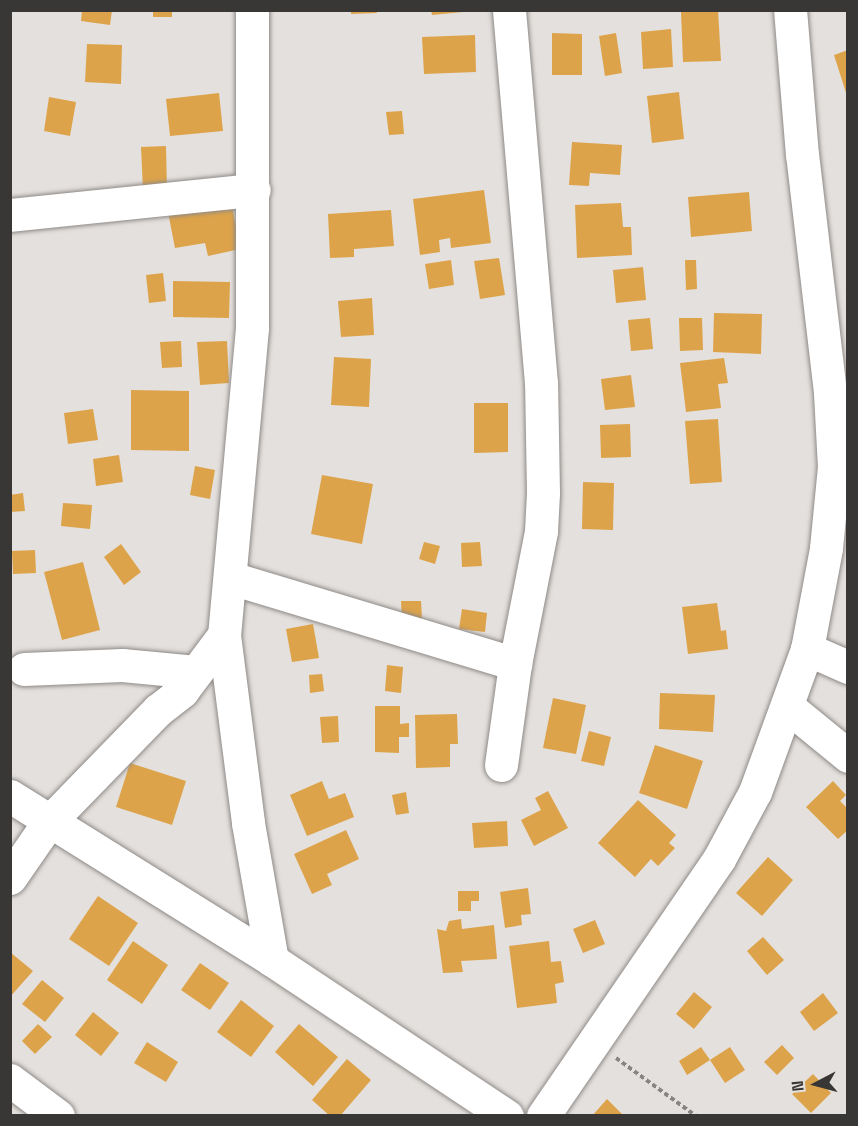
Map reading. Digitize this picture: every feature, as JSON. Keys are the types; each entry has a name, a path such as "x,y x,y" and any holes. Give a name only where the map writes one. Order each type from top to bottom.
{"street":[{"path":"252,10 254,190 252,328 231,578 224,634 248,823 272,960"},
{"path":"501,765 515,664 541,531 543,493 541,383 509,10"},
{"path":"543,1116 591,1040 719,859 755,792 807,649 826,548 834,467 830,392 790,10"},
{"path":"10,215 254,190"},
{"path":"231,578 515,664"},
{"path":"10,878 48,823 158,710 182,691 224,634"},
{"path":"807,649 848,667"},
{"path":"24,669 122,665 196,672"},
{"path":"787,706 848,756"},
{"path":"10,796 48,823 272,960 507,1116"},
{"path":"10,1080 58,1116"}],"path":[{"path":"591,1040 696,1116"}],"building":[{"path":"82,10 112,10 110,25 81,21"},
{"path":"153,10 172,10 172,17 153,17"},
{"path":"351,10 376,10 377,13 351,14"},
{"path":"431,10 463,10 463,12 432,15"},
{"path":"718,10 721,61 683,62 681,12"},
{"path":"671,29 673,67 643,69 641,32"},
{"path":"552,33 582,34 582,75 552,75"},
{"path":"616,33 622,73 605,76 599,36"},
{"path":"475,35 476,72 424,74 422,37"},
{"path":"87,44 122,45 121,84 85,82"},
{"path":"848,50 848,96 847,96 834,55"},
{"path":"679,92 684,139 652,143 647,96"},
{"path":"219,93 223,131 170,136 166,99"},
{"path":"49,97 76,102 70,136 44,131"},
{"path":"402,111 404,134 389,135 386,112"},
{"path":"572,142 622,145 620,175 590,173 589,186 569,185"},
{"path":"166,146 167,191 143,191 141,147"},
{"path":"484,190 491,243 451,248 450,238 439,240 440,252 420,255 413,199"},
{"path":"749,192 752,231 691,237 688,197"},
{"path":"231,200 240,249 208,256 205,243 175,248 168,212"},
{"path":"621,203 623,227 631,227 632,255 577,258 575,205"},
{"path":"391,210 394,246 354,249 354,257 330,258 328,214"},
{"path":"499,258 505,295 480,299 474,261"},
{"path":"451,260 454,285 429,289 425,264"},
{"path":"685,260 696,260 697,289 686,290"},
{"path":"643,267 646,300 616,303 613,270"},
{"path":"163,273 166,301 149,303 146,275"},
{"path":"173,281 230,282 229,318 173,317"},
{"path":"372,298 374,335 341,337 338,301"},
{"path":"714,313 762,314 761,354 713,352"},
{"path":"650,318 653,349 631,351 628,320"},
{"path":"679,318 702,318 703,350 680,351"},
{"path":"181,341 182,367 162,368 160,342"},
{"path":"227,341 229,383 200,385 197,342"},
{"path":"334,357 371,359 369,407 331,405"},
{"path":"724,358 728,383 718,384 721,408 686,412 680,363"},
{"path":"631,375 635,407 605,410 601,379"},
{"path":"131,390 189,391 189,451 131,450"},
{"path":"474,403 508,403 508,452 474,453"},
{"path":"93,409 98,440 68,444 64,413"},
{"path":"718,419 722,482 690,484 685,421"},
{"path":"630,424 631,457 601,458 600,425"},
{"path":"119,455 123,482 96,486 93,459"},
{"path":"195,466 215,470 210,499 190,495"},
{"path":"322,475 373,484 362,544 311,534"},
{"path":"583,482 614,483 613,530 582,529"},
{"path":"23,493 25,511 10,512 10,495"},
{"path":"63,503 92,505 90,529 61,526"},
{"path":"424,542 440,546 435,564 419,559"},
{"path":"480,542 482,566 462,567 461,543"},
{"path":"121,544 141,572 124,585 104,557"},
{"path":"35,550 36,573 13,574 12,551"},
{"path":"83,562 100,630 62,640 44,572"},
{"path":"401,601 421,601 422,619 402,620"},
{"path":"717,603 721,631 726,630 728,649 688,654 682,607"},
{"path":"462,609 487,613 485,632 459,629"},
{"path":"313,624 319,658 292,662 286,629"},
{"path":"387,665 403,667 401,693 385,691"},
{"path":"322,674 324,691 310,693 309,675"},
{"path":"660,693 715,695 713,732 659,729"},
{"path":"553,698 586,705 576,754 543,748"},
{"path":"375,706 400,706 400,724 409,723 409,737 399,737 399,753 375,752"},
{"path":"457,714 458,744 450,744 450,767 416,768 415,715"},
{"path":"338,716 339,742 322,743 320,717"},
{"path":"589,731 611,737 604,766 581,761"},
{"path":"655,745 703,761 687,809 639,793"},
{"path":"130,763 186,781 172,825 116,807"},
{"path":"322,781 329,799 345,793 354,817 307,836 290,795"},
{"path":"833,781 846,795 840,801 848,809 848,830 838,839 806,807"},
{"path":"548,791 568,828 534,846 521,820 541,810 535,798"},
{"path":"406,792 409,813 396,815 392,795"},
{"path":"638,800 676,835 669,843 675,848 658,866 651,859 635,877 598,843"},
{"path":"507,821 508,846 474,848 472,823"},
{"path":"346,830 359,859 327,874 332,885 312,894 294,854"},
{"path":"768,857 793,880 762,916 736,893"},
{"path":"528,888 531,914 521,915 522,925 505,928 500,892"},
{"path":"458,891 479,891 479,901 471,901 471,911 458,911"},
{"path":"98,896 138,923 109,966 69,939"},
{"path":"461,919 462,929 494,925 497,959 461,961 463,972 443,973 437,929 446,931 449,921"},
{"path":"595,920 605,944 583,953 573,929"},
{"path":"763,937 784,960 767,975 747,951"},
{"path":"133,941 168,965 142,1004 107,980"},
{"path":"549,941 551,962 561,961 564,982 555,984 557,1003 517,1008 509,946"},
{"path":"10,952 33,971 10,997"},
{"path":"200,963 229,983 210,1010 181,990"},
{"path":"42,980 64,998 45,1022 22,1004"},
{"path":"694,992 712,1007 694,1029 676,1014"},
{"path":"823,993 838,1013 814,1031 800,1012"},
{"path":"241,1000 274,1026 251,1057 217,1032"},
{"path":"93,1012 119,1033 101,1056 75,1035"},
{"path":"38,1024 52,1037 35,1054 22,1041"},
{"path":"299,1024 338,1057 313,1086 275,1052"},
{"path":"147,1042 178,1062 166,1082 134,1063"},
{"path":"782,1045 794,1058 777,1075 764,1062"},
{"path":"701,1047 710,1060 687,1075 679,1061"},
{"path":"730,1047 745,1070 725,1083 710,1060"},
{"path":"347,1059 371,1080 340,1116 330,1116 312,1100"},
{"path":"813,1074 831,1093 811,1113 792,1094"},
{"path":"607,1099 624,1116 592,1116"}]}
